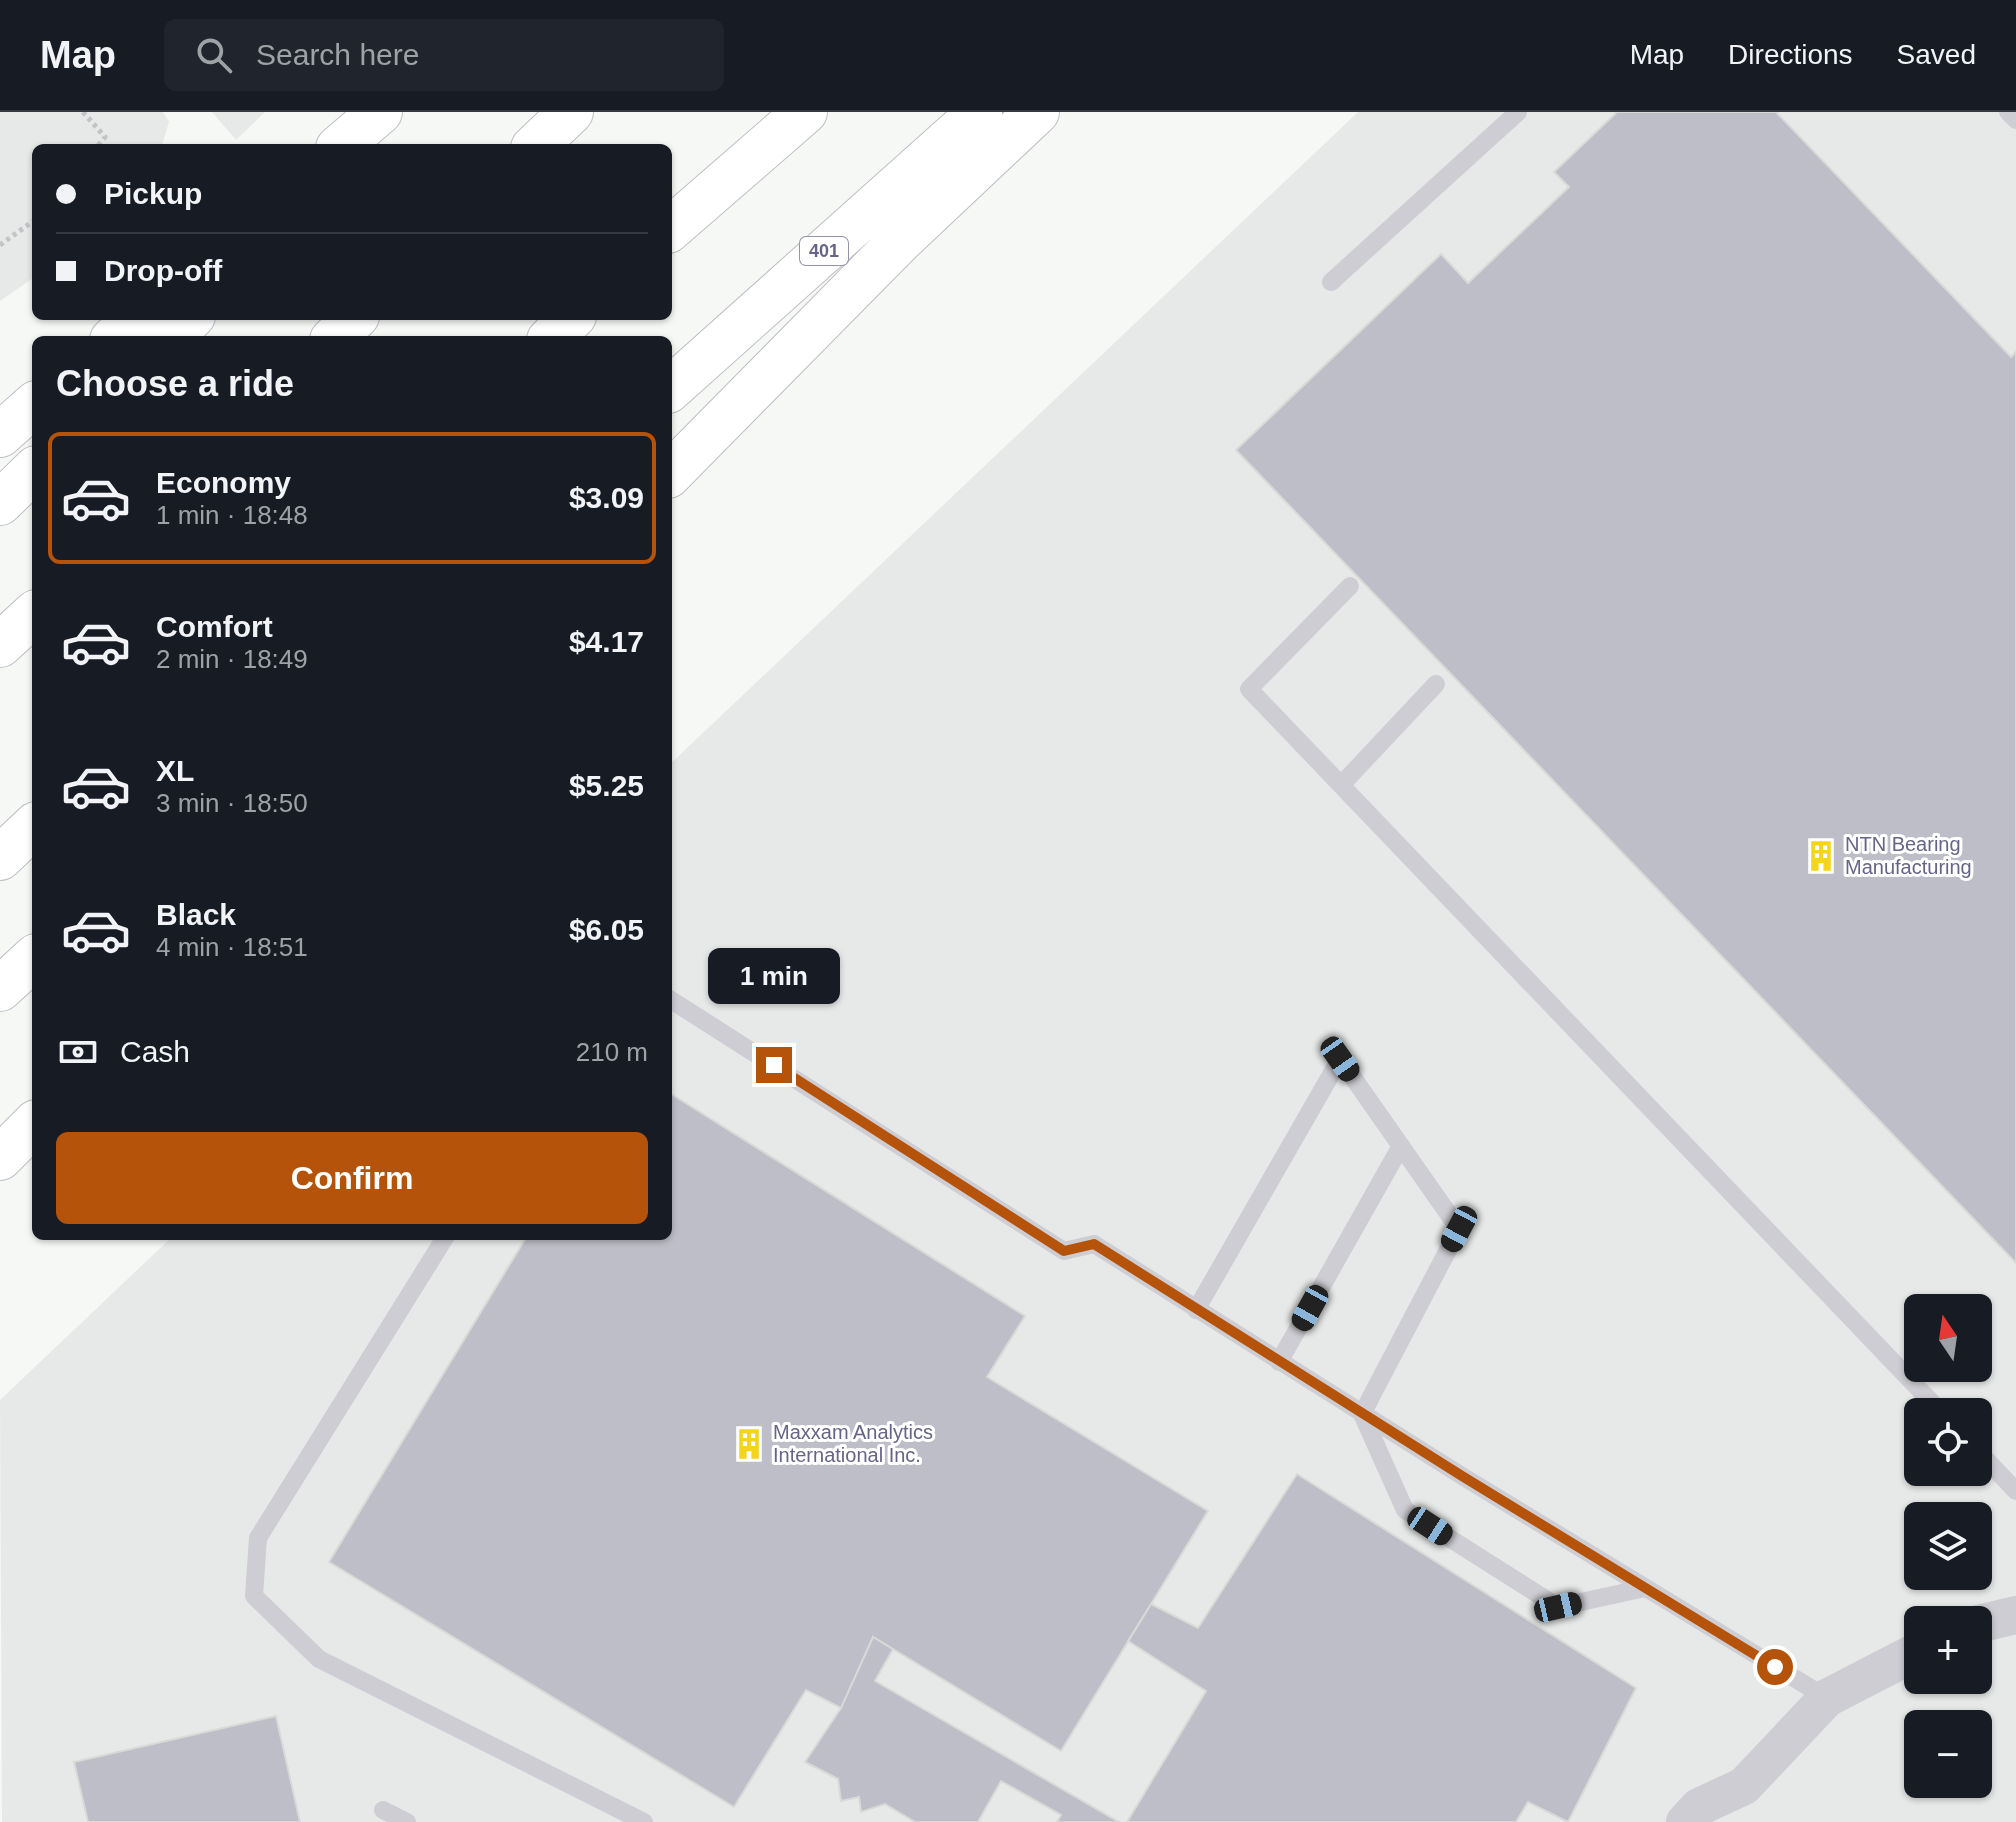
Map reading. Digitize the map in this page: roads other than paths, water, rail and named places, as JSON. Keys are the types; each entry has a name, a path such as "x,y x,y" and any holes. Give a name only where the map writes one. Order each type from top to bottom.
{"highway":[{"path":"343,144 380,112"},
{"path":"371,144 404,112"},
{"path":"537,144 571,112"},
{"path":"672,225 786,112"},
{"path":"672,226 805,112"},
{"name":"401","path":"672,387 980,112"},
{"path":"672,472 899,242 1037,112"},
{"path":"117,336 135,320"},
{"path":"172,336 189,320"},
{"path":"336,336 353,320"},
{"path":"553,336 570,320"},
{"path":"0,435 32,407"},
{"path":"0,503 32,472"},
{"path":"0,645 32,616"},
{"path":"0,858 32,828"},
{"path":"0,989 32,960"},
{"path":"0,1158 32,1126"}],"street":[{"path":"1992,1621 2016,1615"},
{"path":"1685,1822 1699,1807 1739,1804 1827,1698 1904,1658"}],"lane":[{"path":"1331,282 1518,112"},
{"path":"2008,112 2016,120"},
{"path":"1350,586 1249,689 1343,783 1928,1398"},
{"path":"1343,783 1436,684"},
{"path":"672,1001 1064,1251 1094,1244 1362,1414 1827,1698"},
{"path":"1196,1310 1340,1059 1459,1229 1362,1414"},
{"path":"1279,1362 1401,1146"},
{"path":"444,1240 258,1538 254,1596 319,1659 644,1822"},
{"path":"1362,1414 1405,1510 1558,1607 1645,1588"},
{"path":"1992,1466 2016,1491"},
{"path":"383,1810 407,1822"}],"place":[{"name":"NTN Bearing Manufacturing","path":"1821,856"},
{"name":"Maxxam Analytics International Inc.","path":"749,1444"}]}
